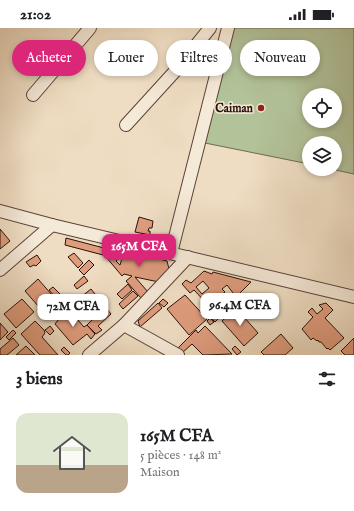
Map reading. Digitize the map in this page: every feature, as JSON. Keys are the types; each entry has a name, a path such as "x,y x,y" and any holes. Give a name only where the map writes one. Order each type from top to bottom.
{"street":[{"path":"33,95 90,28"},
{"path":"126,125 177,69 210,28"},
{"path":"171,253 228,28"},
{"path":"0,211 52,225 354,297"},
{"path":"0,270 52,225"},
{"path":"89,355 124,325 188,257"},
{"path":"124,325 178,355"}],"green space":[{"name":"Caiman","path":"229,28 354,28 354,174 342,171 342,136 302,136 302,163 205,143 219,76 232,76 232,40 226,40"}],"building":[{"path":"139,217 153,221 152,228 149,228 148,231 150,231 150,235 135,232"},
{"path":"0,229 10,241 0,249"},
{"path":"66,238 104,248 103,255 65,245"},
{"path":"116,248 167,261 170,273 159,282 135,277 148,292 141,298 126,281 132,276 124,274 122,276 106,257","holes":["123,255 120,265 116,261"]},
{"path":"74,253 83,263 78,268 68,257"},
{"path":"37,255 41,261 36,266 34,265 30,267 26,262"},
{"path":"89,260 94,265 84,275 79,270"},
{"path":"204,271 251,282 236,297 227,285 222,289 225,292 209,306 194,290 190,293 182,284 186,280 191,283","holes":["203,281 209,288 202,294 196,287"]},
{"path":"84,276 88,281 77,289 74,285"},
{"path":"38,279 52,295 39,307 25,291"},
{"path":"128,284 132,290 122,299 117,294"},
{"path":"53,287 61,295 57,299 49,290"},
{"path":"91,289 111,314 98,326 102,330 96,334 87,325 92,320 76,301","holes":["87,294 92,300 84,308 78,302"]},
{"path":"133,291 138,296 123,309 119,304"},
{"path":"227,294 235,302 215,322 207,313"},
{"path":"185,295 207,319 189,335 167,309"},
{"path":"61,296 66,300 51,313 47,309"},
{"path":"69,297 73,301 70,304 66,300"},
{"path":"22,299 34,312 16,328 4,314"},
{"path":"163,299 168,303 164,307 159,303"},
{"path":"158,303 162,308 140,327 138,321"},
{"path":"326,303 333,310 325,318 344,338 330,350 318,340 317,341 313,338 311,340 302,329 313,317 308,312 312,308 317,314 323,309 319,305"},
{"path":"236,308 258,333 244,346 222,321"},
{"path":"71,312 84,327 87,325 95,334 91,339 87,334 73,345 55,324 58,320 57,318 63,313 65,314"},
{"path":"210,318 214,322 210,325 207,321"},
{"path":"35,321 44,330 45,333 42,337 58,355 40,355 21,334"},
{"path":"0,323 8,332 0,340"},
{"path":"50,326 54,331 50,335 45,330"},
{"path":"205,326 232,354 203,355 192,344 182,353 176,350 196,330 198,333"},
{"path":"13,330 16,333 9,340 6,337"},
{"path":"281,334 293,348 285,355 264,355 261,352"},
{"path":"13,338 19,345 7,355 0,355 0,349"},
{"path":"354,338 354,355 345,355 341,351"},
{"path":"26,346 35,355 16,355"},
{"path":"235,346 241,352 237,355 232,349"},
{"path":"64,347 70,353 68,355 61,350"}],"place":[{"name":"Caiman","path":"261,108"}]}
